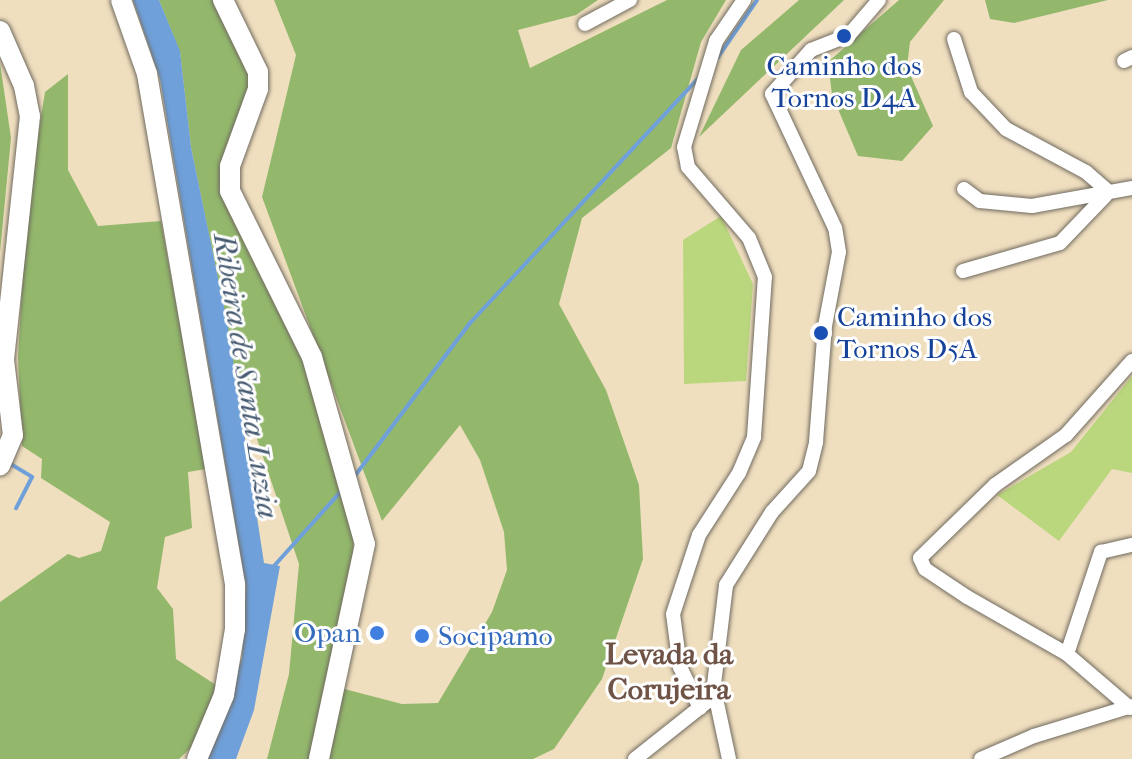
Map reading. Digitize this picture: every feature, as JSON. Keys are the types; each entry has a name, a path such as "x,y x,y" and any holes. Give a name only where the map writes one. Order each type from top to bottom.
{"main road":[{"path":"121,0 147,74 235,584 235,629 224,695 197,759"},
{"path":"223,0 258,80 230,166 230,191 312,357 363,528 364,561 319,759"},
{"path":"0,31 24,86 30,116 4,360 13,435 0,465"}],"street":[{"path":"585,24 630,0"},
{"path":"706,705 680,667 673,614 699,535 739,473 754,437 765,277 749,238 684,157 685,132 711,56 744,0"},
{"path":"706,705 726,585 772,512 809,471 839,252 835,228 772,94 811,50 849,35 879,0"},
{"path":"954,39 971,92 1006,129 1086,172 1109,192"},
{"path":"964,189 980,201 1032,206 1132,188"},
{"path":"963,271 1060,243 1109,192"},
{"path":"1131,707 1067,654 921,565 924,551 995,485 1066,435 1132,361"},
{"path":"1067,654 1101,552 1132,545"},
{"path":"635,759 706,705 717,703 729,759"},
{"path":"981,759 1034,736 1131,707"}],"green space":[{"path":"159,0 213,0 255,80 224,165 312,370 353,528 353,584 329,685 402,704 438,703 492,612 507,570 504,532 480,460 460,425 382,521 262,197 296,55 274,0 598,0 576,15 518,30 530,68 667,0 726,0 701,42 671,148 582,218 559,304 606,390 639,485 643,559 602,679 554,749 533,759 267,759 289,674 299,564 249,415 239,414 227,323 191,147 180,52"},
{"path":"799,0 844,0 699,137 741,50"},
{"path":"899,0 944,0 910,42 907,67 933,126 902,161 858,156 832,95 828,62"},
{"path":"985,0 1108,0 1014,23 990,19"},
{"path":"0,63 11,138 0,252"},
{"path":"68,74 68,170 98,226 161,221 206,469 188,472 192,528 165,537 157,588 173,609 176,659 216,685 199,740 179,759 0,759 0,602 68,554 79,558 101,551 110,522 41,478 42,459 22,446 18,357 27,205 45,92"},
{"path":"721,216 753,284 746,381 684,384 683,240"},
{"path":"1132,376 1132,473 1112,469 1059,541 997,495 1071,452"}],"water":[{"path":"133,0 159,0 180,51 191,147 227,321 264,563 280,566 254,710 236,759 207,759 242,658 246,587 160,79"}],"waterway":[{"path":"718,57 757,0"},
{"path":"354,477 471,322 701,75"},
{"path":"9,463 32,477 16,508"},
{"path":"274,566 343,489"}],"place":[{"name":"Caminho dos Tornos D4A","path":"844,36"},
{"name":"Caminho dos Tornos D5A","path":"821,333"},
{"name":"Opan","path":"377,633"},
{"name":"Socipamo","path":"422,636"}],"district":[{"name":"Levada da Corujeira","path":"669,672"}],"water label":[{"name":"Ribeira de Santa Luzia","path":"245,376"}]}
